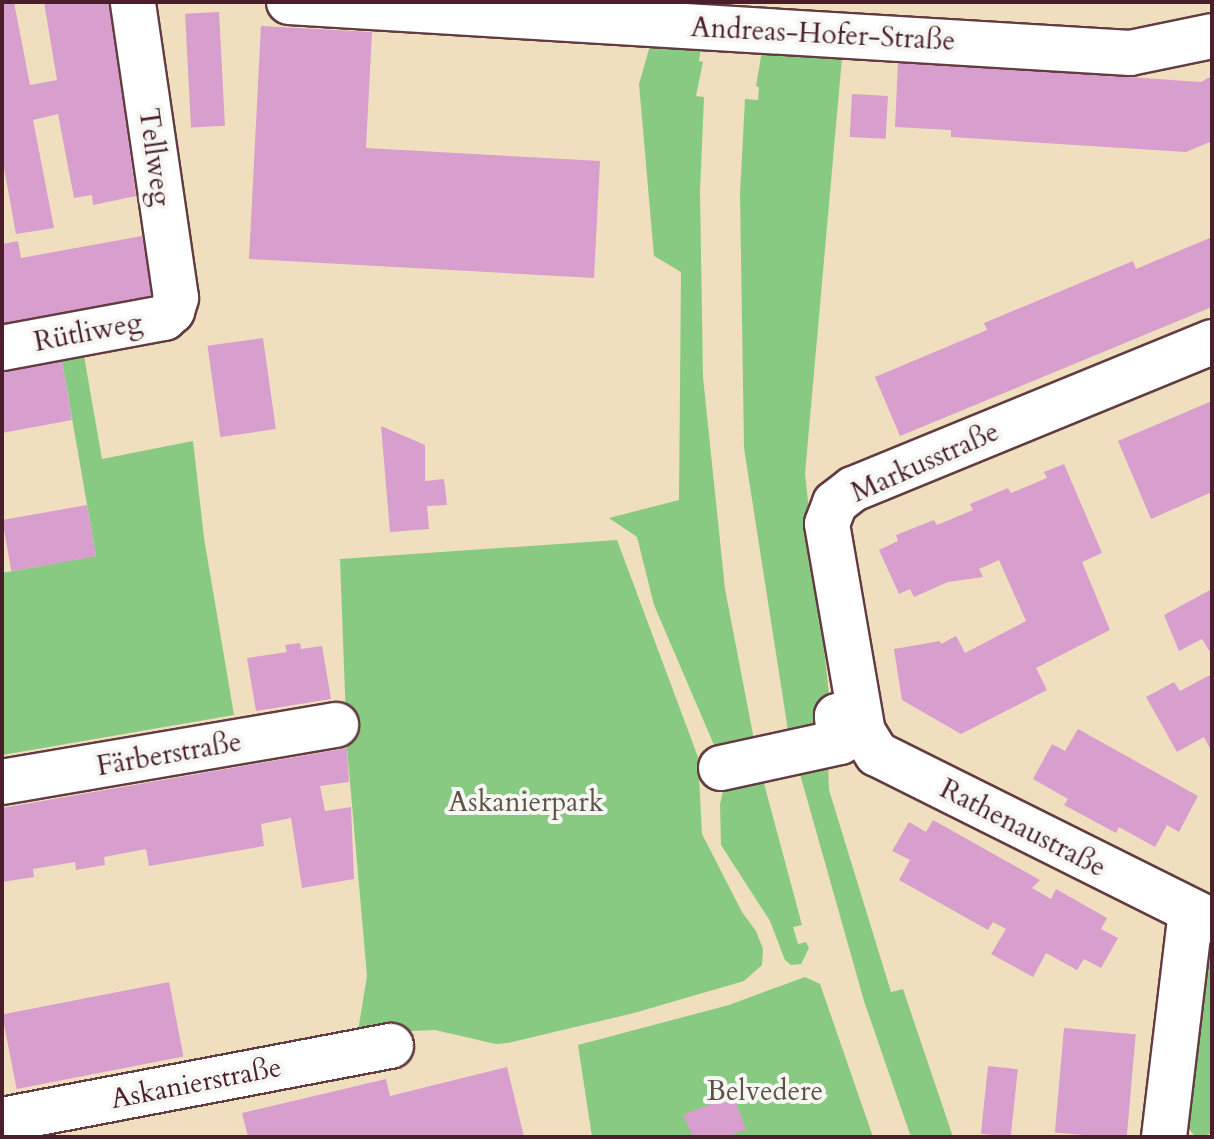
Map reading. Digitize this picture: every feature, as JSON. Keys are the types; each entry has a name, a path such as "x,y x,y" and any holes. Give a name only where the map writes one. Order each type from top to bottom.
{"street":[{"name":"Tellweg","path":"133,2 176,298 172,311"},
{"name":"Andreas-Hofer-Straße","path":"289,2 1130,53 1212,36"},
{"name":"Rütliweg","path":"2,348 164,318 172,311"},
{"name":"Markusstraße","path":"859,712 827,524 835,503 853,489 1212,342"},
{"path":"721,768 840,742 837,716 859,712"},
{"name":"Rathenaustraße","path":"859,712 863,732 877,754 1201,916"},
{"name":"Färberstraße","path":"2,782 336,725"},
{"path":"1164,1137 1201,916"},
{"name":"Askanierstraße","path":"2,1120 391,1046"}],"green space":[{"path":"651,42 701,46 699,61 703,62 696,96 704,97 700,192 703,377 725,589 755,745 717,752 654,605 637,537 609,518 679,500 681,272 654,256 639,84"},
{"path":"762,51 842,58 805,474 832,722 789,737 744,448 740,193 745,99 758,100 759,87 756,86"},
{"path":"84,356 102,459 193,441 204,538 234,715 2,755 2,573 96,556 62,361"},
{"name":"Askanierpark","path":"617,540 698,757 702,834 742,912 756,931 763,949 762,965 744,981 634,1013 508,1043 496,1044 435,1030 389,1032 385,1026 358,1031 367,976 347,748 340,559"},
{"path":"828,762 829,790 891,992 903,989 953,1137 911,1137 864,1001 798,767"},
{"path":"762,776 802,925 793,927 798,944 806,942 809,948 801,964 791,965 785,960 770,921 721,845 720,804 724,787"},
{"path":"1212,959 1212,1133 1195,1136 1182,1122 1204,967"},
{"name":"Belvedere","path":"805,977 820,984 873,1137 592,1137 578,1045 729,1005"}],"building":[{"path":"2,2 14,2 30,85 57,80 44,2 109,2 136,196 93,205 92,195 74,198 58,114 33,120 54,228 16,234 2,157"},
{"path":"219,12 225,126 191,128 185,14"},
{"path":"261,26 372,32 366,148 600,161 594,278 249,259"},
{"path":"898,61 1201,82 1212,76 1212,141 1186,152 951,137 951,130 895,127"},
{"path":"852,94 888,96 886,139 850,137"},
{"path":"142,236 153,296 2,324 2,244 18,241 21,258"},
{"path":"1212,237 1212,307 900,436 875,377 987,330 984,323 1133,261 1136,269"},
{"path":"263,338 276,429 220,437 208,346"},
{"path":"62,361 72,420 2,433 2,372"},
{"path":"1212,401 1212,492 1151,519 1118,441"},
{"path":"381,426 425,445 425,481 444,479 447,505 427,506 429,529 390,532"},
{"path":"1064,464 1102,553 1082,562 1110,630 1036,668 1047,690 961,734 902,700 894,649 940,641 941,644 956,636 965,653 1026,621 999,560 979,569 983,577 948,582 914,597 910,589 899,594 879,550 898,541 896,535 934,520 937,525 973,510 970,504 1008,488 1011,493 1047,478 1044,472"},
{"path":"87,505 96,556 11,571 2,520"},
{"path":"1212,589 1212,655 1202,639 1179,651 1164,615"},
{"path":"300,643 301,649 322,646 331,699 256,711 247,658 287,652 285,645"},
{"path":"1212,674 1212,752 1204,737 1177,752 1146,697 1174,682 1180,691"},
{"path":"1078,729 1198,796 1179,832 1167,825 1155,847 1119,827 1116,833 1064,805 1068,799 1033,779 1052,744 1065,751"},
{"path":"347,748 349,782 320,786 325,811 351,807 354,879 302,888 291,818 261,824 264,846 149,866 146,849 104,857 105,865 76,870 75,862 33,869 34,877 2,882 2,808"},
{"path":"933,820 1040,880 1032,888 1051,899 1056,889 1107,918 1101,929 1118,938 1101,968 1084,959 1077,970 1046,953 1033,977 991,954 1006,929 993,922 988,930 899,880 910,860 892,851 909,822 926,832"},
{"path":"169,982 184,1057 17,1089 2,1014"},
{"path":"1064,1028 1136,1034 1127,1137 1055,1133"},
{"path":"988,1066 1018,1069 1011,1137 981,1134"},
{"path":"507,1067 524,1137 248,1137 242,1113 386,1079 390,1096"},
{"path":"733,1095 746,1129 727,1137 693,1137 683,1115"}]}
